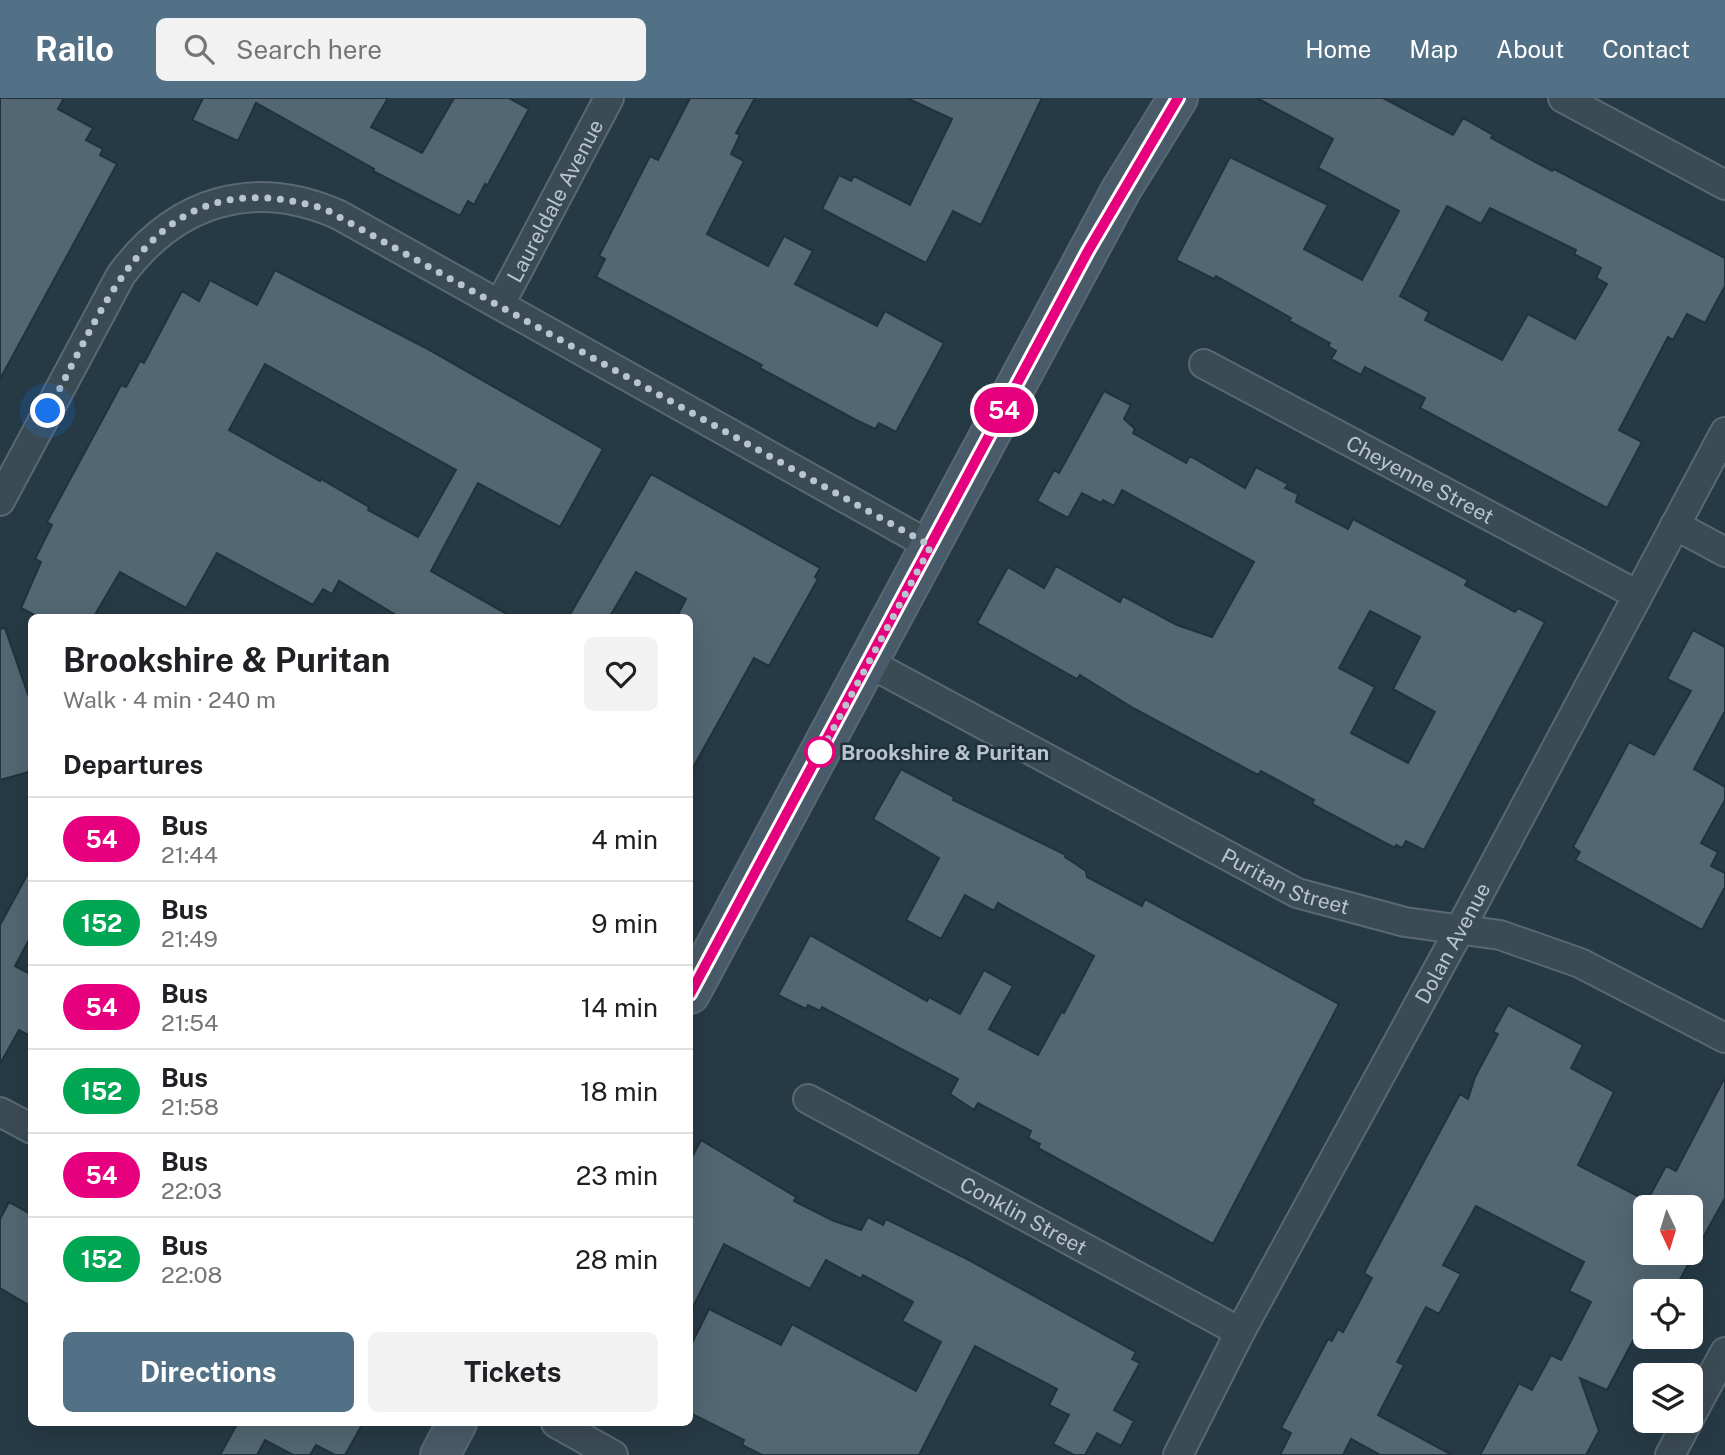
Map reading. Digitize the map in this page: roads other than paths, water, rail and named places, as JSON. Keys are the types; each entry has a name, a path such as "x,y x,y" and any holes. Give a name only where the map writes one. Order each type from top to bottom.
{"street":[{"name":"Laureldale Avenue","path":"500,304 609,98"},
{"path":"693,988 1122,190 1178,98"},
{"path":"1563,98 1725,185"},
{"path":"0,501 121,275 151,239 190,212 246,197 287,199 339,215 931,546"},
{"name":"Cheyenne Street","path":"1204,364 1636,594"},
{"name":"Dolan Avenue","path":"1178,1455 1240,1332 1460,929 1636,594 1725,432"},
{"path":"1675,525 1725,552"},
{"name":"Puritan Street","path":"869,663 1297,893 1405,922 1500,935 1580,963 1725,1038"},
{"name":"Conklin Street","path":"808,1099 1240,1332"},
{"path":"0,1112 28,1127"},
{"path":"1703,1393 1725,1352"},
{"path":"440,1455 455,1426"},
{"path":"561,1426 613,1455"},
{"path":"1670,1455 1682,1433"}],"place":[{"name":"Brookshire & Puritan","path":"820,752"}]}
